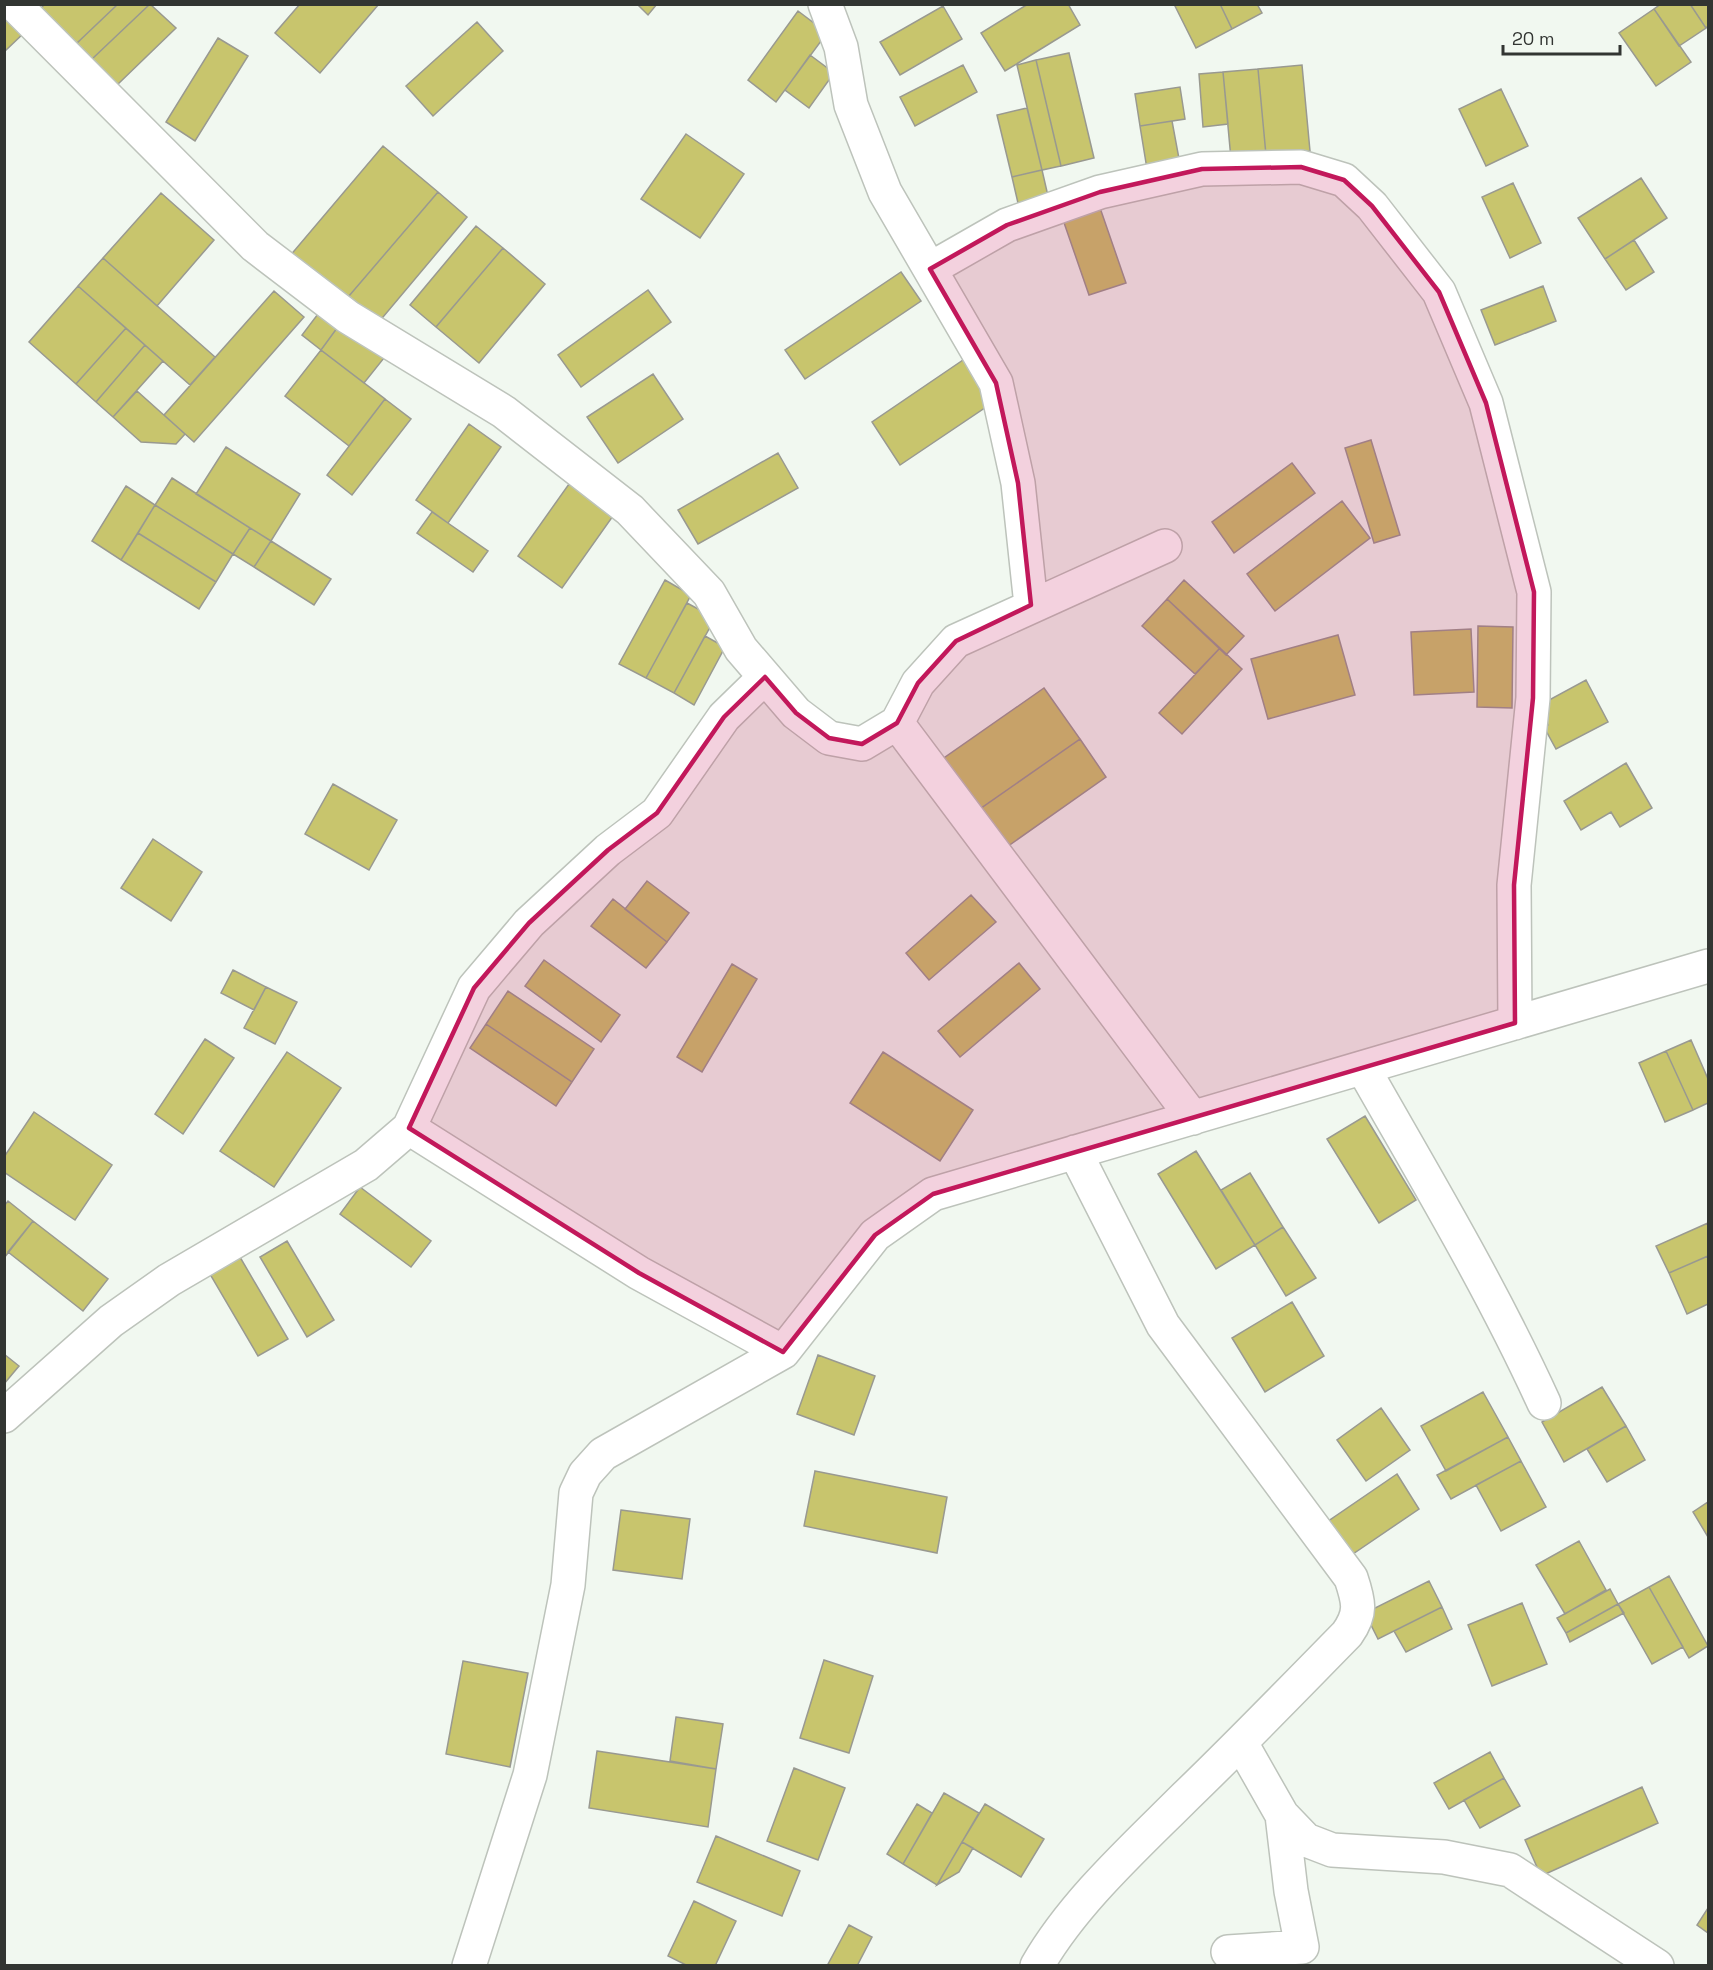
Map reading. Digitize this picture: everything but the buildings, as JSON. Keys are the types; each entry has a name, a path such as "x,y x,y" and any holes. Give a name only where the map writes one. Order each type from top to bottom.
{"street":[{"path":"14,4 255,246 348,317 504,412 630,510 709,593 741,650 796,713 829,738 862,744 897,723 918,683 956,640 1165,546"},
{"path":"825,4 841,47 850,105 885,192 996,383 1017,483 1031,605"},
{"path":"930,269 1007,225 1100,192 1202,169 1301,167 1344,180 1372,206 1439,292 1486,404 1534,592 1533,698 1514,885 1515,1023"},
{"path":"4,1416 111,1321 169,1280 366,1165 409,1128 474,988 528,923 608,850 657,813 724,717 765,677"},
{"path":"897,723 1193,1118"},
{"path":"469,1965 530,1774 568,1585 576,1493 585,1474 603,1454 783,1352 875,1235 933,1194 1708,966"},
{"path":"1363,1068 1460,1234 1507,1323 1544,1403"},
{"path":"409,1128 639,1273 783,1352"},
{"path":"1037,1965 1055,1935 1145,1837 1347,1634 1357,1619 1358,1598 1351,1578 1163,1325 1075,1152"},
{"path":"1241,1743 1282,1815 1306,1840 1332,1850 1444,1857 1510,1870 1658,1965"},
{"path":"1228,1952 1302,1947 1291,1891 1282,1815"}],"highlighted area":[{"path":"1301,167 1344,180 1372,206 1439,292 1486,403 1534,592 1533,698 1514,885 1515,1023 933,1194 875,1235 783,1352 639,1273 409,1128 474,988 529,923 608,850 657,813 724,717 765,677 796,713 829,738 862,744 897,723 918,683 956,641 1031,605 1018,483 996,383 930,269 1007,225 1100,192 1202,169"}]}
